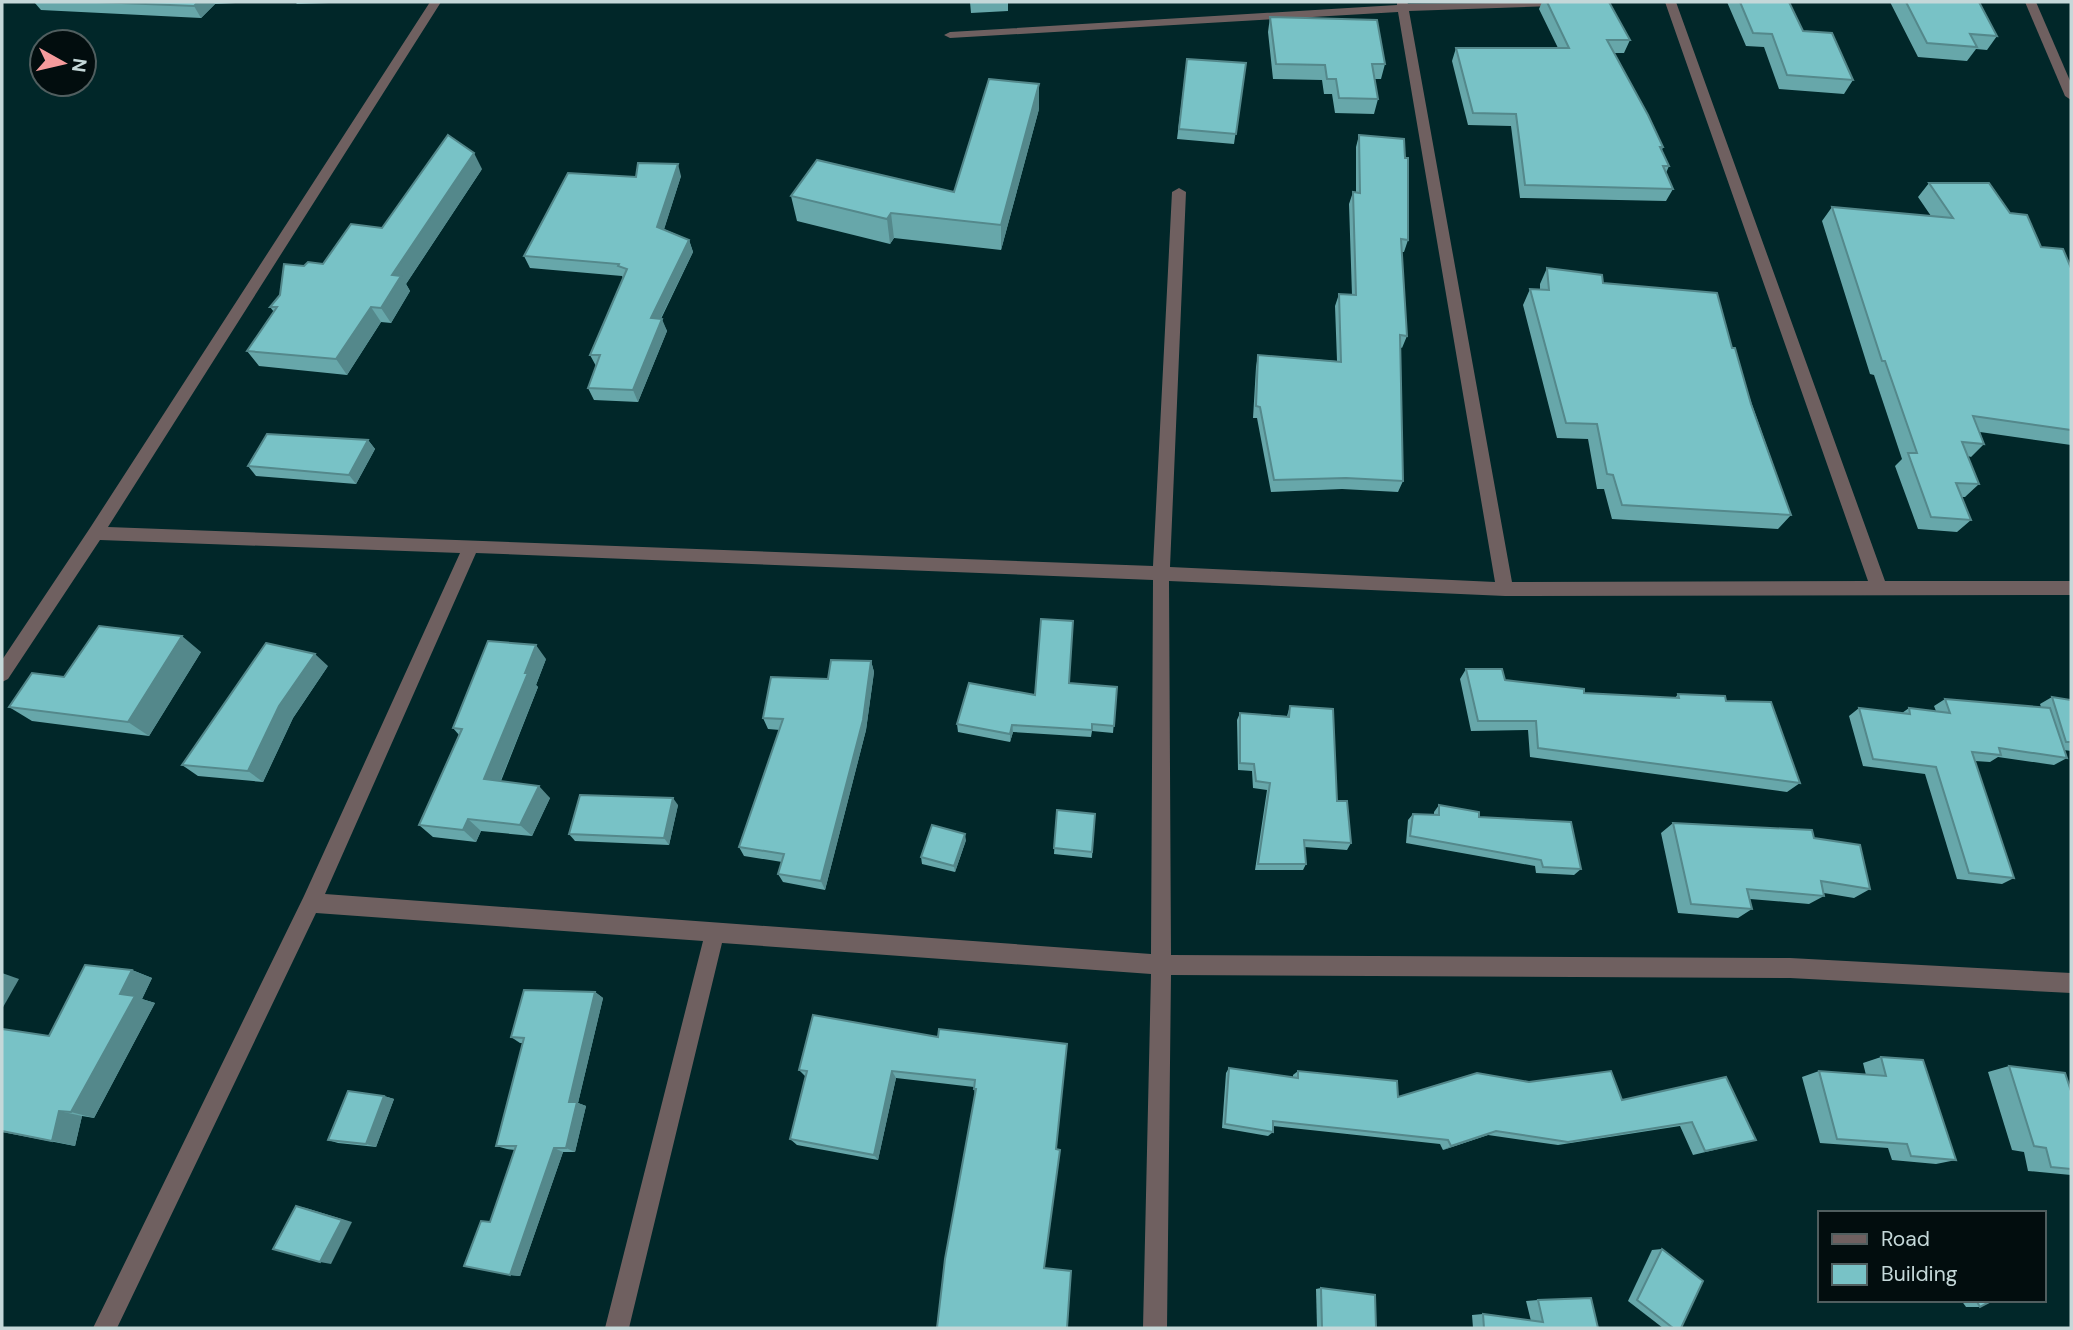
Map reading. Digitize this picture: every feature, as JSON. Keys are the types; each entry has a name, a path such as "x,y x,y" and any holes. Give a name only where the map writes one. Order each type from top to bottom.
{"street":[{"path":"2,674 96,533 435,2"},
{"path":"950,35 1402,5 1582,2"},
{"path":"1671,2 1879,589"},
{"path":"2031,2 2068,82 2071,96"},
{"path":"1402,5 1505,589"},
{"path":"1155,1328 1161,965 1161,574 1179,192"},
{"path":"96,533 1505,589 2071,589"},
{"path":"105,1328 312,903 471,546"},
{"path":"312,903 1161,965 1790,968 2071,982"},
{"path":"617,1328 715,932"}],"building":[{"path":"97,2 198,2 194,6"},
{"path":"1547,2 1609,2 1630,40 1607,40 1663,147 1660,147 1669,166 1663,166 1673,189 1525,185 1516,114 1473,113 1456,48 1569,48"},
{"path":"1740,2 1789,2 1803,31 1832,33 1853,80 1787,75 1772,34 1753,33"},
{"path":"1906,2 1979,2 1997,36 1970,34 1977,47 1927,43"},
{"path":"1270,17 1377,20 1385,64 1372,64 1378,99 1339,98 1336,79 1327,79 1325,65 1276,64"},
{"path":"1187,59 1246,63 1236,134 1179,129"},
{"path":"989,79 1039,84 1001,225 891,213 887,219 791,196 817,160 954,192"},
{"path":"448,135 474,153 392,275 401,276 381,308 371,307 336,359 247,351 277,307 270,307 280,295 284,264 323,264 351,224 382,228"},
{"path":"1359,135 1404,139 1405,158 1408,158 1408,240 1401,239 1407,336 1400,335 1403,481 1346,478 1274,480 1260,407 1256,406 1258,355 1341,362 1339,294 1356,295 1353,192 1360,193"},
{"path":"638,163 678,164 657,227 689,240 651,318 662,319 633,390 588,388 600,355 590,355 627,269 618,266 619,264 524,256 568,173 636,177"},
{"path":"1929,183 1989,183 2010,213 2027,215 2041,247 2063,249 2071,268 2071,430 1973,416 1984,444 1962,442 1979,484 1956,483 1971,520 1931,517 1908,453 1917,453 1885,361 1882,361 1832,207 1953,218"},
{"path":"1547,268 1602,275 1603,283 1717,293 1732,348 1735,348 1751,404 1791,515 1622,505 1613,475 1607,474 1597,424 1566,423 1530,289 1549,290"},
{"path":"267,434 368,440 349,475 248,466"},
{"path":"1041,619 1073,621 1069,683 1117,687 1114,726 1092,724 1092,730 1012,725 1010,734 957,724 969,683 1035,695"},
{"path":"99,626 182,636 128,722 9,707 32,673 64,677"},
{"path":"488,641 536,645 525,673 528,673 484,779 539,786 520,825 468,819 463,830 419,825 462,729 453,728"},
{"path":"266,643 315,654 279,706 248,771 182,765"},
{"path":"831,660 871,661 863,720 821,881 778,874 784,854 739,847 783,719 763,718 771,677 828,679"},
{"path":"1466,669 1502,669 1505,680 1584,689 1584,693 1679,698 1678,694 1725,696 1726,701 1771,702 1800,783 1538,748 1536,721 1478,721"},
{"path":"2052,697 2071,700 2071,742 2066,742"},
{"path":"1945,699 2050,708 2067,758 1999,748 2001,755 1972,752 2014,878 1969,873 1936,767 1873,759 1859,708 1910,714 1909,708 1950,713"},
{"path":"1290,706 1333,709 1337,801 1347,801 1351,843 1304,840 1306,864 1258,864 1270,783 1256,781 1254,764 1240,763 1240,713 1289,717"},
{"path":"580,795 673,798 664,838 569,834"},
{"path":"1439,805 1479,812 1479,817 1571,822 1581,869 1543,867 1541,860 1410,836 1413,814 1439,815"},
{"path":"1057,810 1095,814 1092,852 1054,848"},
{"path":"1673,823 1812,830 1814,838 1860,845 1870,889 1821,881 1824,896 1747,889 1752,909 1691,904"},
{"path":"932,825 965,834 954,866 921,857"},
{"path":"85,965 132,970 120,994 135,996 71,1112 59,1111 52,1141 2,1131 2,1029 49,1036"},
{"path":"524,990 595,992 569,1102 577,1102 566,1148 554,1148 510,1275 464,1266 481,1221 490,1222 516,1146 496,1146 524,1038 511,1037"},
{"path":"813,1015 938,1037 939,1029 1067,1044 1056,1149 1060,1150 1044,1268 1071,1271 1067,1328 937,1328 945,1259 976,1089 975,1080 892,1071 874,1155 790,1139 807,1071 799,1070"},
{"path":"1881,1057 1923,1060 1956,1160 1911,1156 1907,1144 1837,1139 1819,1071 1886,1076"},
{"path":"2009,1066 2065,1073 2071,1091 2071,1169 2051,1167 2046,1148 2034,1146"},
{"path":"1229,1068 1298,1078 1298,1071 1397,1081 1398,1097 1477,1073 1529,1082 1611,1071 1622,1100 1726,1077 1756,1140 1705,1151 1692,1122 1568,1142 1496,1131 1451,1146 1448,1140 1273,1121 1273,1132 1225,1124"},
{"path":"348,1091 384,1096 366,1144 328,1140"},
{"path":"296,1206 342,1220 320,1262 273,1249"},
{"path":"1662,1249 1703,1281 1681,1328 1673,1328 1637,1300"},
{"path":"1321,1288 1375,1295 1376,1328 1322,1328"},
{"path":"1591,1298 1598,1328 1484,1328 1483,1314 1543,1322 1538,1300"}]}
